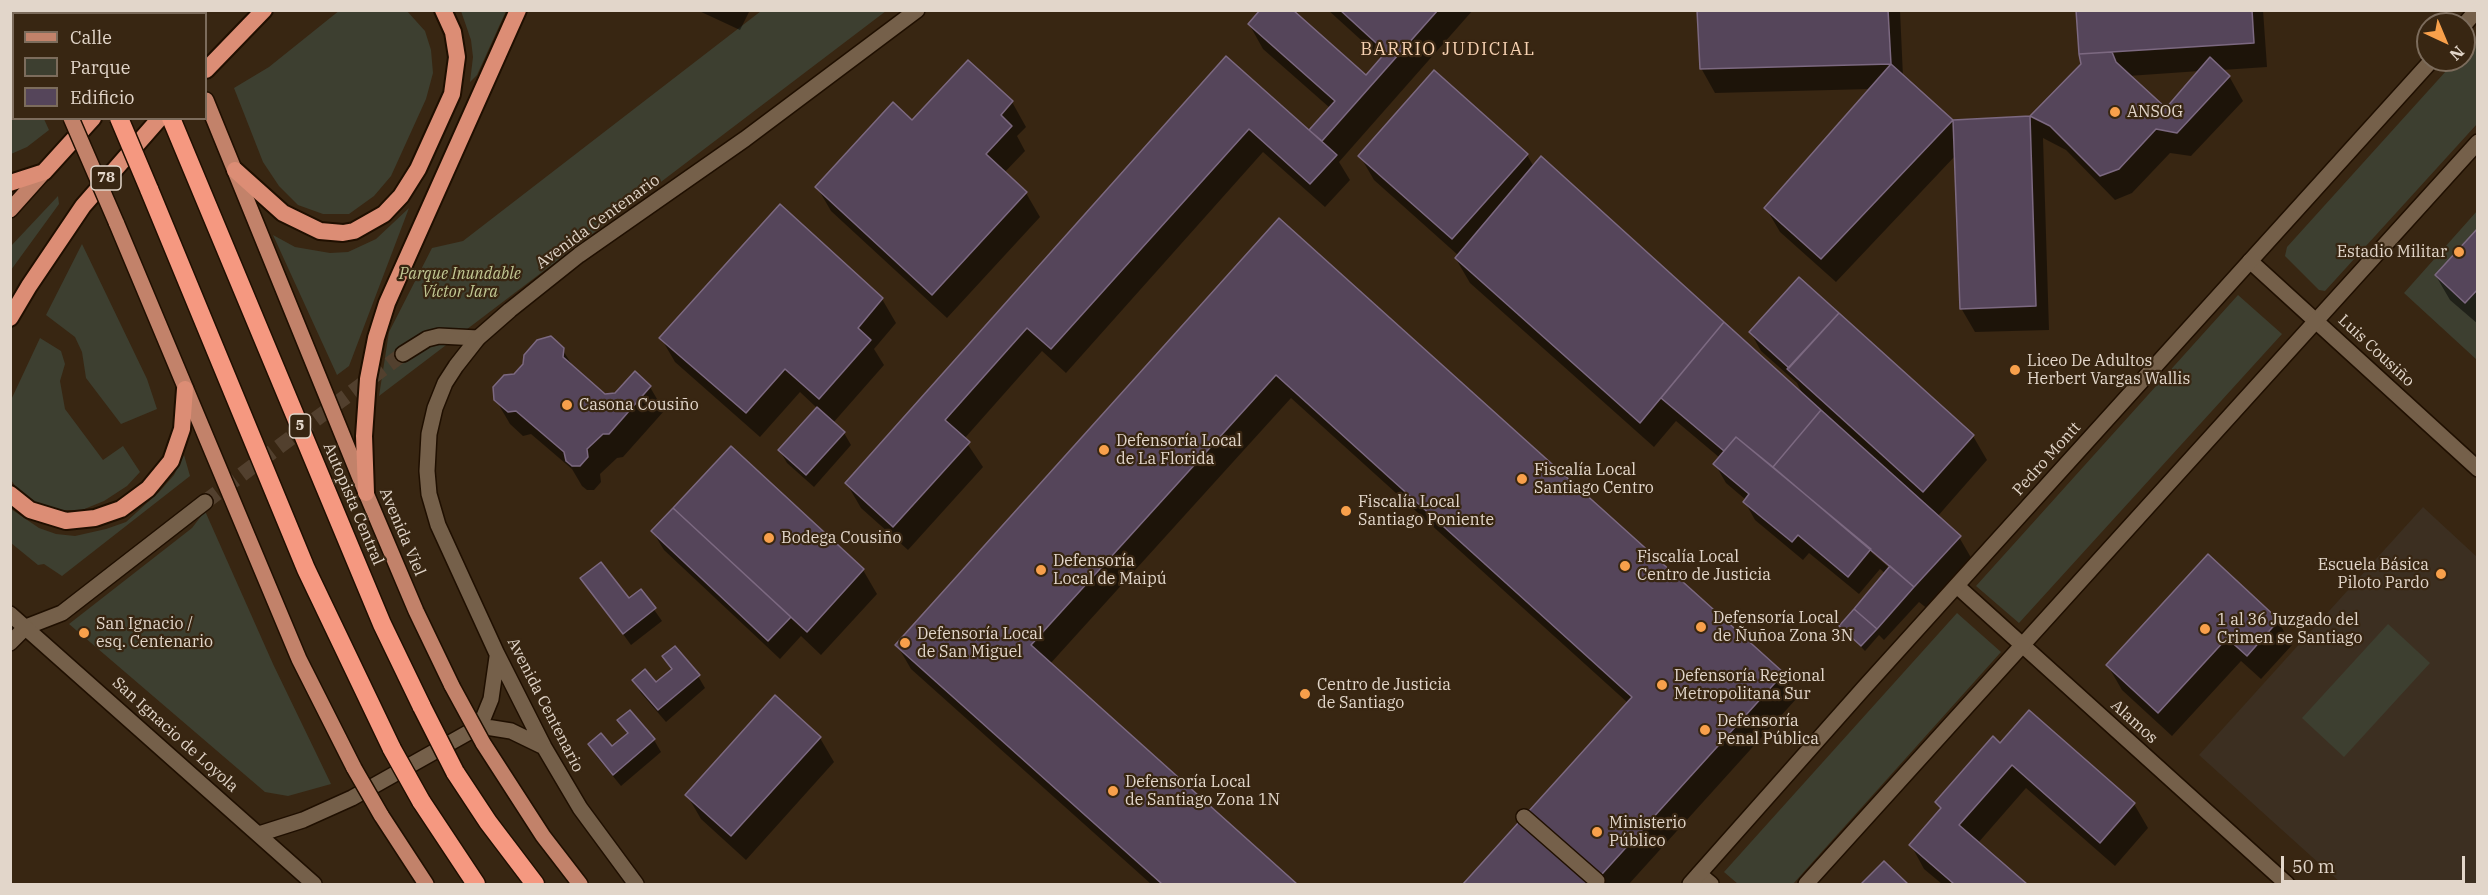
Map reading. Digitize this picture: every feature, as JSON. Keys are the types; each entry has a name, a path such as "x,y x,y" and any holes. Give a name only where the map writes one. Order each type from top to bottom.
{"highway":[{"path":"207,69 264,10"},
{"path":"235,170 283,213 320,231 343,233 354,231 384,214 402,196 418,170 452,94 457,57 453,32 443,10"},
{"path":"366,493 364,436 368,379 376,338 387,303 518,10"},
{"path":"10,183 45,172 91,120"},
{"path":"119,120 306,569 392,749 421,801 476,885"},
{"name":"78","path":"10,318 28,286 83,206 158,120"},
{"name":"Autopista Central","path":"172,120 382,624 455,772 535,885"},
{"path":"10,495 30,510 66,520 95,518 121,509 155,482 176,452 182,429 184,389"}],"main road":[{"name":"Avenida Viel","path":"207,102 416,611 452,686 483,743 524,808 580,885"},
{"path":"72,120 299,659 354,768 426,885"},
{"path":"10,210 45,172"}],"street":[{"name":"Avenida Centenario","path":"636,885 580,808 544,747 497,654 438,525 429,494 427,471 429,434 435,408 445,383 478,338 579,255 745,140 911,12"},
{"name":"Pedro Montt","path":"1700,881 1957,586 2421,72"},
{"path":"1806,885 2478,142"},
{"name":"Luis Cousiño","path":"2250,261 2478,469"},
{"path":"403,354 427,339 439,336 478,338"},
{"path":"10,643 27,627 62,613 205,502"},
{"name":"Alamos","path":"1957,586 2287,885"},
{"name":"San Ignacio de Loyola","path":"10,614 314,885"},
{"path":"480,726 493,692 497,654"},
{"path":"259,834 337,806 480,726 511,731 544,747"},
{"path":"1524,817 1597,881"}],"shaded area":[{"path":"2423,507 2477,557 2477,884 2342,884 2199,755"}],"green space":[{"path":"340,10 407,11 425,31 431,50 433,73 426,99 391,176 374,196 349,214 323,214 298,205 279,186 263,162 234,88 269,67"},
{"path":"461,11 506,11 477,75 470,82 473,57 471,40"},
{"name":"Parque Inundable Víctor Jara","path":"761,11 886,11 379,396 389,332 432,248 463,241"},
{"path":"2476,37 2477,124 2325,291 2319,290 2285,256 2287,247 2445,72 2476,72"},
{"path":"11,41 12,120 44,120 49,130 27,147 11,154"},
{"path":"58,196 59,204 11,270 11,246"},
{"path":"409,208 349,366 337,375 273,235 295,247 330,253 348,252 376,239"},
{"name":"Estadio Militar","path":"2477,211 2477,360 2404,293"},
{"path":"82,244 147,379 157,409 121,424 86,378 82,352 75,337 46,315"},
{"path":"2238,295 2282,334 2019,623 1976,586"},
{"path":"40,338 61,351 65,364 60,381 65,409 103,460 123,446 140,472 127,486 104,501 82,510 51,510 31,501 11,480 11,400"},
{"path":"184,455 190,476 62,576 44,564 38,565 11,543 11,509 39,528 56,534 75,536 126,522 174,475"},
{"path":"205,511 273,664 331,784 288,796 265,792 69,624 192,528"},
{"path":"1957,613 2001,652 1793,884 1738,884 1724,872"},
{"path":"2388,624 2430,663 2344,757 2302,718"}],"building":[{"path":"1260,10 1293,10 1366,75 1386,52 1340,10 1438,10 1322,141 1309,130 1335,101 1248,24"},
{"path":"1697,10 1888,10 1891,64 1700,69"},
{"path":"2076,10 2252,10 2254,43 2079,54"},
{"name":"ANSOG","path":"2112,52 2116,62 2166,108 2210,57 2230,76 2177,133 2156,129 2119,169 2100,176 2050,126 2030,116 2081,64 2079,54"},
{"path":"1226,56 1337,155 1310,184 1249,129 1051,349 1027,328 945,420 970,442 893,527 845,483"},
{"path":"968,60 1013,101 1001,115 1012,126 986,154 1027,192 932,295 815,187 893,102 912,120"},
{"path":"1891,64 1953,120 1821,259 1764,208"},
{"path":"1434,70 1528,154 1452,239 1358,156"},
{"path":"2030,116 2036,306 1960,309 1953,120"},
{"path":"1541,156 1724,322 1640,423 1455,258"},
{"path":"780,204 883,298 858,328 871,340 819,399 785,369 746,413 659,338"},
{"path":"1279,218 1784,673 1593,884 1463,884 1632,697 1276,375 1031,645 1297,884 1162,884 895,645"},
{"path":"2478,228 2478,289 2465,303 2435,275"},
{"path":"1799,277 1839,313 1789,368 1749,332"},
{"path":"1839,313 1974,435 1923,492 1787,369"},
{"path":"1724,322 1821,410 1773,467 1736,437 1724,451 1661,398"},
{"name":"Casona Cousiño","path":"551,336 564,348 563,357 605,394 615,393 635,371 651,386 609,434 603,434 587,449 588,457 580,466 572,466 566,461 564,452 516,411 508,412 494,400 493,387 504,375 514,374 523,364 524,355 537,340"},
{"path":"817,407 845,432 806,475 778,450"},
{"path":"1821,410 1961,536 1914,587 1773,467"},
{"path":"1736,437 1871,549 1848,577 1798,535 1792,542 1743,502 1749,494 1713,464"},
{"name":"Bodega Cousiño","path":"731,446 864,569 807,632 673,508"},
{"path":"673,508 791,617 768,641 651,531"},
{"name":"1 al 36 Juzgado del Crimen se Santiago","path":"2208,554 2279,620 2247,656 2227,638 2158,713 2106,665"},
{"path":"601,562 629,598 641,589 656,608 623,634 580,578"},
{"path":"1890,566 1914,587 1877,629 1854,609"},
{"path":"1854,609 1877,629 1861,646 1839,626"},
{"path":"675,646 700,675 658,710 632,680 645,669 656,682 672,669 662,656"},
{"path":"775,695 821,737 731,836 685,795"},
{"path":"630,710 655,739 613,775 588,744 601,733 612,746 628,733 617,720"},
{"path":"2029,710 2135,803 2100,843 2012,765 1959,825 2027,884 1954,884 1909,845 1941,808 1935,802 1993,736 2000,743"},
{"path":"1884,861 1908,884 1861,884"}],"tunnel":[{"path":"205,502 403,354"}],"place":[{"name":"ANSOG","path":"2115,112"},
{"name":"Estadio Militar","path":"2459,252"},
{"name":"Liceo De Adultos Herbert Vargas Wallis","path":"2015,370"},
{"name":"Casona Cousiño","path":"567,405"},
{"name":"Defensoría Local de La Florida","path":"1104,450"},
{"name":"Fiscalía Local Santiago Centro","path":"1522,479"},
{"name":"Fiscalía Local Santiago Poniente","path":"1346,511"},
{"name":"Bodega Cousiño","path":"769,538"},
{"name":"Fiscalía Local Centro de Justicia","path":"1625,566"},
{"name":"Defensoría Local de Maipú","path":"1041,570"},
{"name":"Escuela Básica Piloto Pardo","path":"2441,574"},
{"name":"Defensoría Local de Ñuñoa Zona 3N","path":"1701,627"},
{"name":"1 al 36 Juzgado del Crimen se Santiago","path":"2205,629"},
{"name":"San Ignacio / esq. Centenario","path":"84,633"},
{"name":"Defensoría Local de San Miguel","path":"905,643"},
{"name":"Defensoría Regional Metropolitana Sur","path":"1662,685"},
{"name":"Centro de Justicia de Santiago","path":"1305,694"},
{"name":"Defensoría Penal Pública","path":"1705,730"},
{"name":"Defensoría Local de Santiago Zona 1N","path":"1113,791"},
{"name":"Ministerio Público","path":"1597,832"}],"district":[{"name":"BARRIO JUDICIAL","path":"1448,50"}]}
